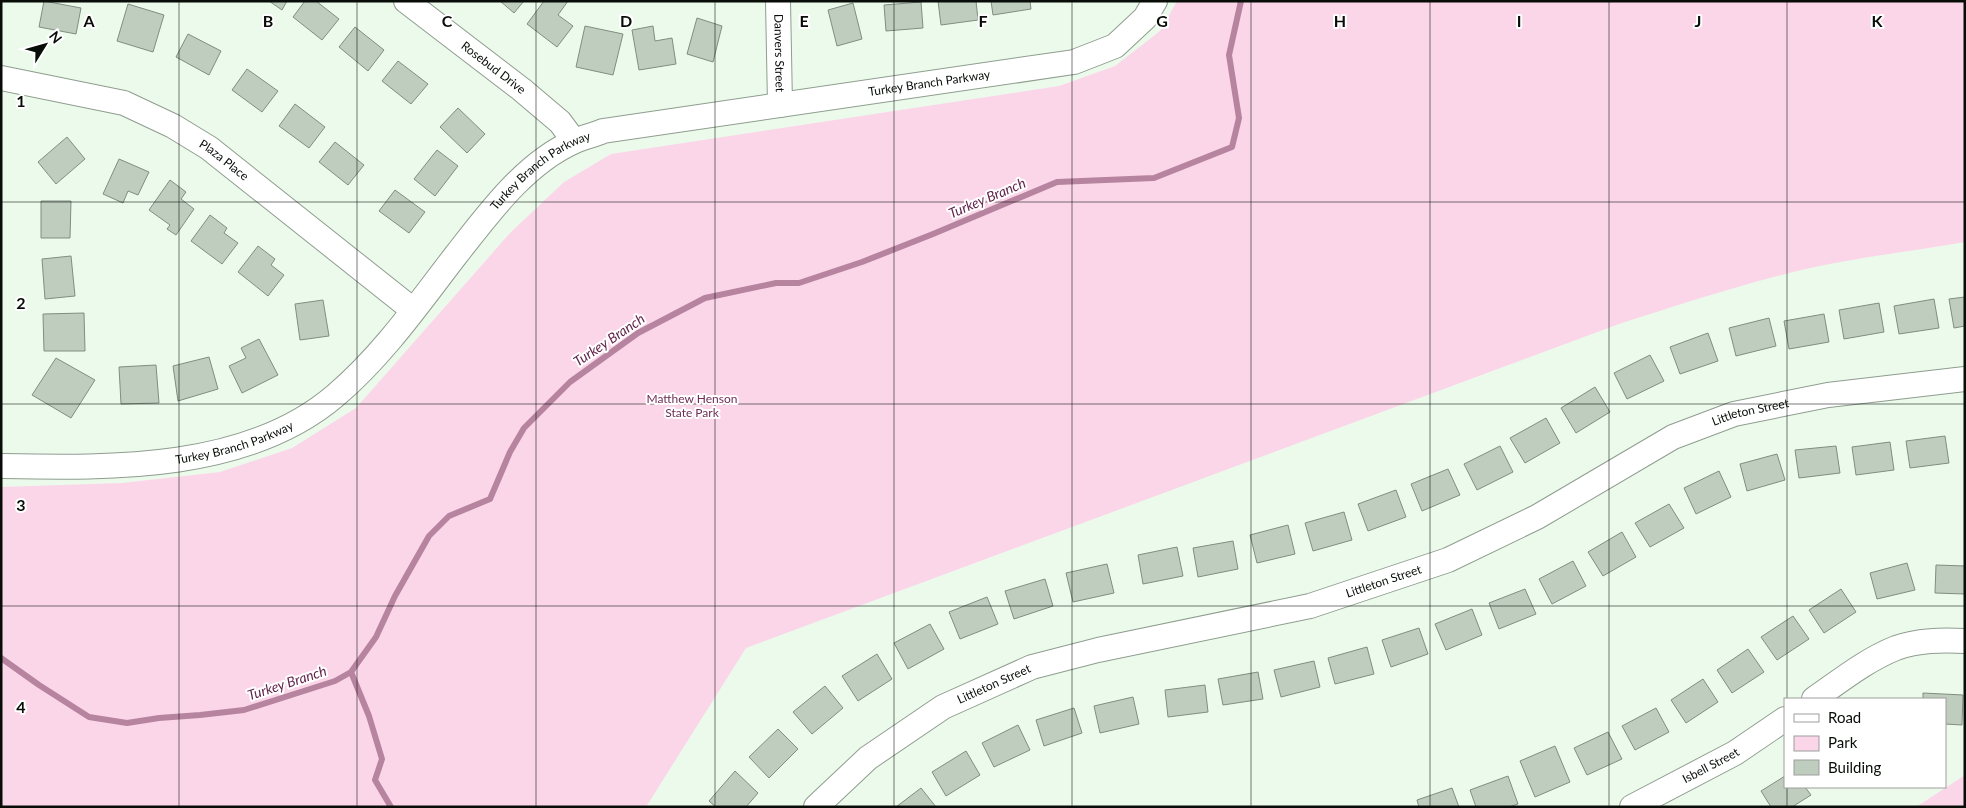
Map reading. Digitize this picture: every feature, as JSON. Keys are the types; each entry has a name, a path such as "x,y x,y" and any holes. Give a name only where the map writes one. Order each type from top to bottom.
{"street":[{"name":"Rosebud Drive","path":"406,1 560,122 574,141"},
{"name":"Danvers Street","path":"778,1 780,105"},
{"name":"Turkey Branch Parkway","path":"1,466 75,467 176,461 247,444 306,417 336,395 371,361 499,200 543,159 574,141 603,132 1074,62 1115,46 1145,18 1155,1"},
{"name":"Plaza Place","path":"1,78 124,103 173,126 209,148 413,310"},
{"name":"Littleton Street","path":"816,807 868,758 943,707 1032,667 1098,650 1310,606 1448,560 1537,517 1673,437 1734,414 1828,395 1965,379"},
{"path":"1815,698 1867,663 1897,648 1934,640 1965,641"},
{"name":"Isbell Street","path":"1632,807 1735,753 1784,720"}],"green space":[{"name":"Matthew Henson State Park","path":"1177,1 1965,1 1965,242 1810,268 1690,301 1619,324 746,648 646,807 1,807 1,487 122,483 220,472 292,448 356,408 510,233 564,182 611,154 1059,86 1115,66 1160,31"},
{"path":"1965,775 1965,807 1916,807 1946,788"}],"building":[{"path":"44,1 81,8 76,34 39,27"},
{"path":"269,1 287,1 282,10"},
{"path":"305,1 316,1 339,19 322,40 293,17"},
{"path":"500,1 524,1 514,13"},
{"path":"544,1 568,1 558,15 573,26 557,47 527,24"},
{"path":"938,1 976,1 978,20 941,25"},
{"path":"991,1 1030,1 1031,9 993,15"},
{"path":"921,2 923,28 886,31 884,5"},
{"path":"853,3 862,39 837,46 828,10"},
{"path":"128,4 164,15 153,52 117,41"},
{"path":"697,18 722,26 713,62 687,54"},
{"path":"585,26 623,34 613,75 576,67"},
{"path":"653,26 655,41 672,38 676,64 639,70 632,30"},
{"path":"355,27 384,50 368,71 339,47"},
{"path":"188,34 221,51 209,75 176,57"},
{"path":"398,61 428,84 411,104 382,81"},
{"path":"247,69 278,91 262,112 232,90"},
{"path":"295,104 325,127 309,148 279,126"},
{"path":"458,108 485,134 467,153 440,127"},
{"path":"67,137 85,159 56,184 38,162"},
{"path":"335,142 364,165 348,185 319,162"},
{"path":"437,150 458,166 435,196 414,179"},
{"path":"119,159 149,172 138,195 128,191 123,203 103,194"},
{"path":"170,180 186,192 181,199 194,209 176,235 167,229 170,225 149,210"},
{"path":"395,190 425,212 409,233 379,211"},
{"path":"41,201 71,201 70,238 41,238"},
{"path":"210,215 227,228 224,233 238,243 222,264 191,241"},
{"path":"258,246 275,259 271,265 284,275 268,296 238,272"},
{"path":"71,256 75,296 45,299 42,259"},
{"path":"1965,297 1965,326 1954,328 1949,299"},
{"path":"1934,299 1939,328 1899,334 1894,306"},
{"path":"323,300 329,336 300,340 295,304"},
{"path":"1879,303 1884,332 1844,339 1839,310"},
{"path":"84,313 85,351 44,351 43,314"},
{"path":"1824,314 1829,342 1789,349 1784,321"},
{"path":"1769,318 1776,346 1736,356 1729,328"},
{"path":"1708,333 1718,361 1680,374 1670,347"},
{"path":"259,339 278,375 242,393 229,366 246,358 241,348"},
{"path":"1650,355 1664,381 1627,399 1614,373"},
{"path":"209,357 218,389 178,401 173,366"},
{"path":"56,358 95,380 71,418 32,395"},
{"path":"156,365 159,403 121,404 119,367"},
{"path":"1595,387 1610,412 1576,433 1561,408"},
{"path":"1546,418 1560,443 1525,463 1510,438"},
{"path":"1945,436 1949,463 1910,468 1906,441"},
{"path":"1890,442 1894,470 1856,475 1852,447"},
{"path":"1500,446 1513,472 1477,490 1464,464"},
{"path":"1836,446 1840,473 1799,478 1795,450"},
{"path":"1777,454 1785,480 1747,491 1740,464"},
{"path":"1448,469 1460,495 1422,511 1411,484"},
{"path":"1719,471 1731,497 1696,514 1684,488"},
{"path":"1396,490 1406,517 1368,531 1358,504"},
{"path":"1669,504 1684,528 1650,547 1635,523"},
{"path":"1344,512 1352,540 1313,551 1305,523"},
{"path":"1288,525 1295,554 1257,563 1250,535"},
{"path":"1622,532 1636,557 1603,576 1588,552"},
{"path":"1233,541 1238,569 1198,577 1193,548"},
{"path":"1177,547 1183,576 1143,584 1138,555"},
{"path":"1573,561 1586,586 1552,604 1539,579"},
{"path":"1907,563 1915,590 1877,599 1870,573"},
{"path":"1107,564 1114,593 1073,602 1066,573"},
{"path":"1936,565 1965,566 1965,594 1935,593"},
{"path":"1045,579 1053,606 1014,619 1005,591"},
{"path":"1525,589 1536,614 1499,629 1489,603"},
{"path":"1841,589 1856,612 1824,633 1809,610"},
{"path":"987,597 998,624 960,639 949,612"},
{"path":"1472,609 1482,635 1446,650 1435,624"},
{"path":"1793,616 1809,639 1777,660 1761,637"},
{"path":"930,624 944,649 908,669 894,643"},
{"path":"1419,628 1428,654 1391,667 1382,640"},
{"path":"1367,647 1374,674 1335,684 1328,658"},
{"path":"1748,649 1764,672 1732,693 1717,670"},
{"path":"877,654 892,679 858,701 842,676"},
{"path":"1314,661 1320,687 1281,697 1274,670"},
{"path":"1258,672 1263,699 1223,705 1218,679"},
{"path":"1703,679 1718,702 1686,723 1671,700"},
{"path":"1205,685 1208,712 1168,717 1165,690"},
{"path":"825,686 843,708 812,734 793,712"},
{"path":"1923,693 1963,695 1962,725 1946,724 1946,698 1923,698"},
{"path":"1133,697 1139,724 1100,733 1094,706"},
{"path":"1074,708 1082,733 1044,746 1036,720"},
{"path":"1656,708 1669,732 1635,750 1622,726"},
{"path":"1018,725 1030,750 994,767 982,743"},
{"path":"778,729 798,749 769,778 749,757"},
{"path":"1608,732 1622,759 1587,775 1574,748"},
{"path":"1555,746 1570,782 1535,797 1520,761"},
{"path":"966,751 980,775 946,796 932,772"},
{"path":"735,771 758,793 746,807 716,807 709,801"},
{"path":"1508,776 1518,804 1509,807 1476,807 1470,790"},
{"path":"1784,777 1784,788 1806,788 1811,795 1792,807 1771,807 1761,791"},
{"path":"921,788 936,807 896,807"},
{"path":"1452,788 1459,807 1419,807 1417,800"}],"waterway":[{"name":"Turkey Branch","path":"1,658 89,717 127,723 244,710 335,681 351,672 376,637 395,596 429,536 449,516 490,499 510,452 524,428 570,382 638,333 705,298 776,283 799,283 862,262 1057,182 1154,178 1232,147 1239,118 1229,55 1241,1"},
{"path":"351,672 369,716 382,759 375,780 391,807"}]}
